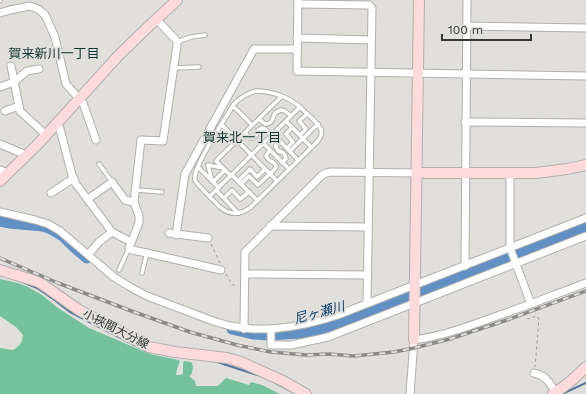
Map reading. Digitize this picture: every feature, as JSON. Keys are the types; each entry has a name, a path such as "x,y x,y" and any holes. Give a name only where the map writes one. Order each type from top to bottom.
{"street":[{"path":"0,181 4,171 26,156 119,55 177,0"},
{"path":"410,394 416,286 419,0"},
{"path":"464,266 466,0"},
{"path":"367,303 371,72 371,40 372,8 369,6 298,2 297,71 371,72 586,76"},
{"path":"0,13 30,6 44,13 55,38 66,84 85,107 96,140"},
{"path":"130,245 139,223 139,216 134,202 141,140 163,141 178,42 156,19"},
{"path":"466,26 586,28"},
{"path":"298,38 371,40"},
{"path":"208,238 173,234 186,174 254,49 297,49"},
{"path":"11,66 21,112 46,135"},
{"path":"0,86 14,82 27,71 38,70"},
{"path":"5,111 19,106"},
{"path":"465,122 586,123"},
{"path":"56,124 60,129 76,184 112,232 130,245 132,250 221,270"},
{"path":"0,144 26,156"},
{"path":"244,329 245,252 324,174 331,172 551,172 586,165"},
{"path":"510,173 510,248 530,304"},
{"path":"51,193 74,178"},
{"path":"88,199 112,182 125,200 134,202"},
{"path":"0,212 48,224 60,231 114,277 147,296 223,324 244,329 271,331 308,324 338,315 416,286 586,218"},
{"path":"270,226 368,227"},
{"path":"88,255 99,242 112,232"},
{"path":"271,331 271,346 291,345 328,337 415,300 586,236"},
{"name":"小挾間大分線","path":"0,270 39,282 79,310 149,347 219,357 242,362 283,381 306,394"},
{"path":"245,274 367,276"},
{"path":"414,340 461,329 586,283"},
{"path":"534,374 541,375 548,380 555,394 586,367"}],"lane":[{"path":"178,42 205,35"},
{"path":"174,68 199,67"},
{"path":"256,91 281,97 300,107 318,124 321,128 322,134 318,140 257,200 245,211 238,213 224,210 198,184 195,176 198,167 221,124 233,106 247,94 256,91"},
{"path":"257,200 216,161 281,97"},
{"path":"233,106 252,125"},
{"path":"210,196 300,107"},
{"path":"259,119 265,124 270,123 273,120 275,113 280,110 284,110 291,116"},
{"path":"301,137 306,129 299,121 307,114"},
{"path":"286,121 311,147"},
{"path":"221,124 277,181"},
{"path":"288,150 301,137 318,124"},
{"path":"245,133 250,138 253,138 256,136 258,130 262,128 265,129 280,141 298,160"},
{"path":"288,150 293,142 286,134 292,128"},
{"path":"280,141 276,147 278,151 286,155 286,159 282,163"},
{"path":"264,143 289,169"},
{"path":"239,182 249,176 258,185 276,168 274,162 266,157 266,154 270,150"},
{"path":"99,164 112,182"},
{"path":"212,181 208,165 224,169"},
{"path":"198,167 212,181 224,198 238,213"},
{"path":"212,181 224,169"},
{"path":"239,182 250,169 257,177 265,169"},
{"path":"136,190 162,192"},
{"path":"224,198 232,190 240,199 248,192"},
{"path":"119,270 130,245"},
{"path":"142,273 148,253"}],"path":[{"path":"528,320 537,316 539,319 534,374"}],"green space":[{"path":"0,279 28,287 89,328 150,354 180,361 176,375 183,374 184,361 191,362 193,365 193,370 189,376 195,381 196,386 218,386 226,378 249,385 251,382 262,385 280,394 0,394 0,348 13,350 20,344 23,335 16,327 0,316"}],"waterway":[{"name":"尼ヶ瀬川","path":"0,221 43,226 53,230 63,236 87,258"},
{"name":"尼ヶ瀬川","path":"232,329 253,334 268,335 300,333 320,329 586,228"},
{"path":"25,283 37,288 70,312 146,351"},
{"path":"214,361 257,375"},
{"path":"276,383 296,394"},
{"path":"562,394 586,383"}],"railway":[{"path":"0,258 58,283 190,332 237,345 271,352 306,355 329,354 354,356 394,352 414,348 450,339 586,291"}],"district":[{"name":"賀来新川一丁目","path":"54,53"},
{"name":"賀来北一丁目","path":"242,137"}]}
